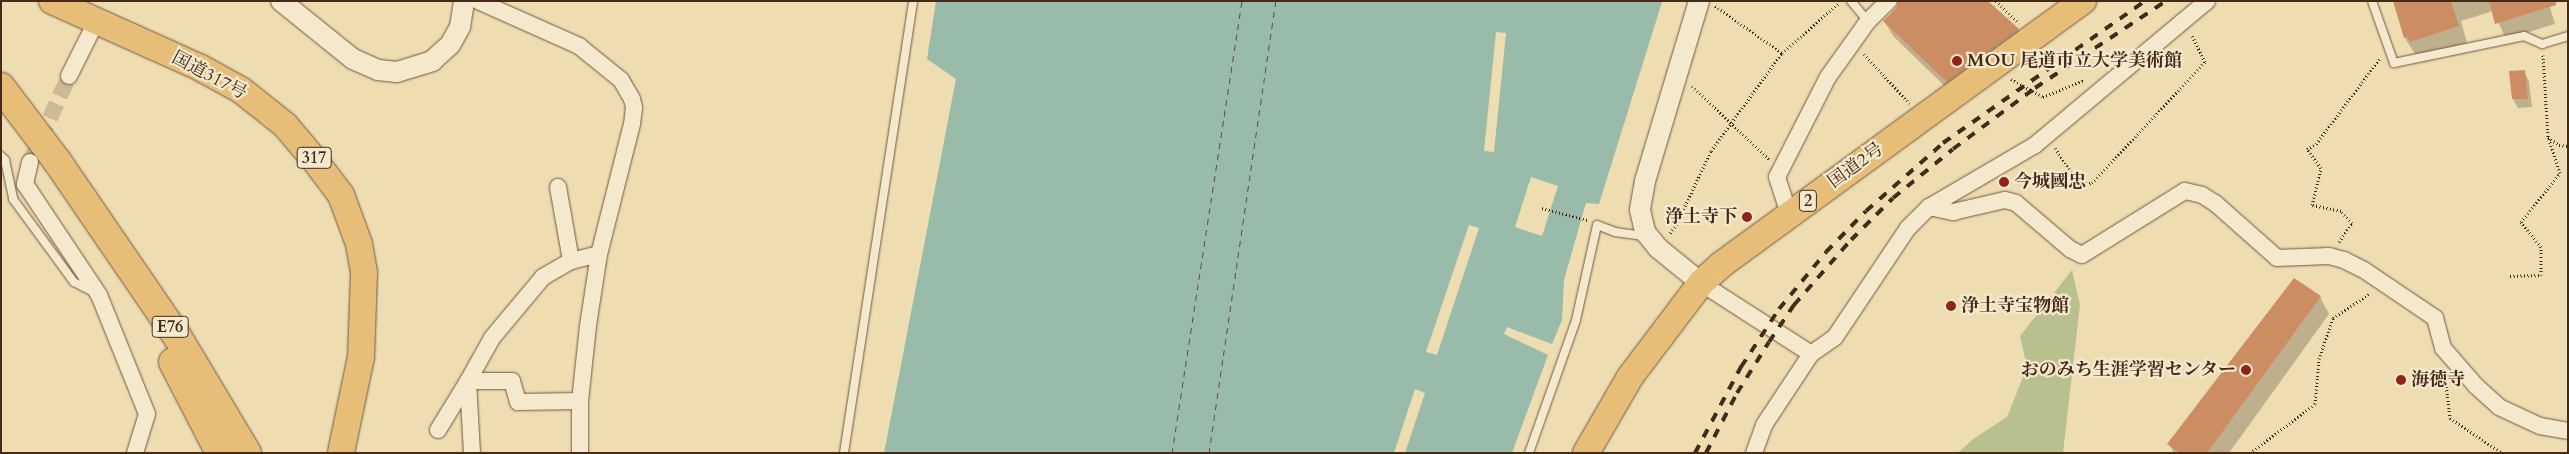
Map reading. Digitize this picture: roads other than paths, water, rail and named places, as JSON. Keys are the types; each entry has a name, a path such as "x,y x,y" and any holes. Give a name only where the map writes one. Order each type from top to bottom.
{"highway":[{"name":"国道317号","path":"52,1 199,67 241,90 285,125 314,158 341,195 359,244 364,273 361,357 341,453"},
{"name":"国道2号","path":"1586,453 1630,377 1701,284 1722,264 2082,1"},
{"name":"E76","path":"1,87 87,205 177,336 247,453"},
{"name":"E76","path":"87,205 129,278 220,453"}],"street":[{"path":"281,1 353,59 378,70 397,72 432,61 450,45 460,27 464,1"},
{"path":"478,1 579,46 622,80 634,108 632,124 599,254 583,365 580,401 580,453"},
{"path":"1699,1 1645,181 1640,210 1645,232 1653,242 1701,284 1811,354"},
{"path":"1789,214 1777,177 1780,170 1828,76 1868,20 1889,1"},
{"path":"1754,453 1764,426 1811,354 1835,338 1908,228 1929,207 2034,145 2207,1"},
{"path":"69,76 96,22"},
{"path":"30,162 25,184 99,295 147,414 134,453"},
{"path":"558,187 571,261"},
{"path":"1929,207 1953,212 2005,200 2016,203 2070,249 2082,255 2185,191 2202,195 2215,203 2277,258 2329,256 2344,260 2384,284 2435,318 2444,348 2476,386 2499,407 2540,426 2568,431"},
{"path":"438,430 492,338 543,277 571,261 599,254"},
{"path":"468,381 512,381 518,402 580,401"},
{"path":"468,381 472,453"}],"lane":[{"path":"844,453 913,1"},
{"path":"1851,1 1868,20"},
{"path":"2372,1 2394,63 2524,36 2542,44 2568,36"},
{"path":"1,156 5,160 13,200 74,282 99,295"},
{"path":"1529,453 1576,320 1597,225 1653,242"}],"tunnel":[{"path":"30,162 69,76"}],"railway":[{"path":"1695,453 1741,367 1779,309 1826,252 1866,211 1943,143 2145,1"},
{"path":"1706,453 1737,393 1794,305 1851,240 1893,198 1953,149 2035,88 2166,1"}],"place":[{"name":"MOU 尾道市立大学美術館","path":"1957,61"},
{"name":"今城國忠","path":"2004,182"},
{"name":"浄土寺下","path":"1747,217"},
{"name":"浄土寺宝物館","path":"1951,306"},
{"name":"おのみち生涯学習センター","path":"2246,370"},
{"name":"海徳寺","path":"2401,380"}]}
